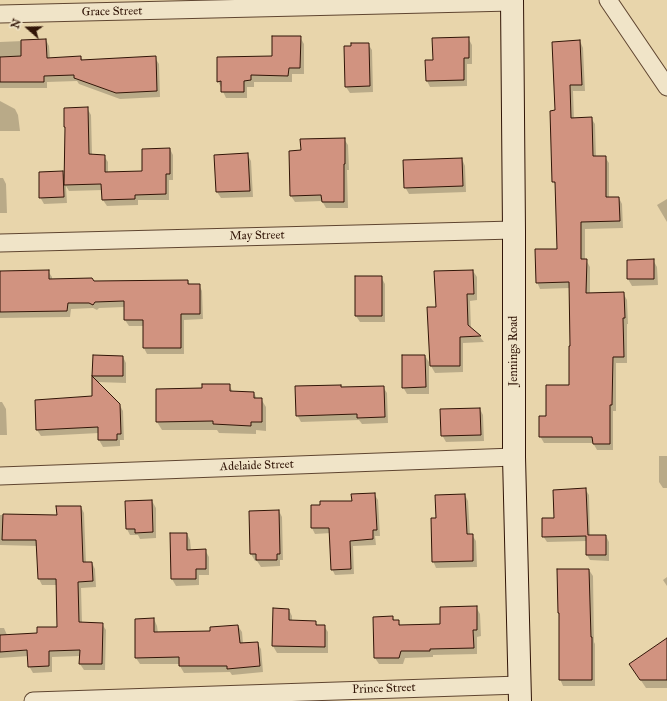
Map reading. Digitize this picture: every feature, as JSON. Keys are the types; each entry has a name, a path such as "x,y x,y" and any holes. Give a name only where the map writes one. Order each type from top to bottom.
{"street":[{"path":"608,0 667,87"},
{"name":"Grace Street","path":"0,14 512,1"},
{"name":"Jennings Road","path":"512,1 514,457 520,693"},
{"name":"May Street","path":"0,243 514,230"},
{"name":"Adelaide Street","path":"0,476 514,457"},
{"name":"Prince Street","path":"33,701 520,693"}],"building":[{"path":"272,36 301,36 300,68 289,68 288,76 251,75 251,80 244,81 244,92 221,92 221,81 217,82 217,57 272,56"},
{"path":"469,37 469,58 464,58 464,80 426,81 425,60 433,60 432,38"},
{"path":"46,39 47,58 81,56 81,60 156,56 157,91 116,93 74,78 74,75 44,76 44,82 0,82 0,57 21,56 21,40"},
{"path":"580,40 582,85 570,85 571,118 592,117 593,156 606,156 606,197 619,197 620,221 581,222 581,259 587,259 586,293 624,292 624,357 613,357 612,405 610,405 610,444 593,444 592,437 539,437 539,416 546,416 546,385 569,385 569,282 536,283 535,249 557,249 555,182 552,182 550,111 555,110 552,42"},
{"path":"351,43 369,43 370,86 345,87 344,46 351,46"},
{"path":"88,107 89,154 105,155 105,172 142,171 142,149 170,148 170,174 166,174 166,194 135,195 135,199 102,200 101,184 64,185 64,108"},
{"path":"345,138 344,202 322,202 321,195 290,196 289,151 301,150 300,139"},
{"path":"248,153 250,191 216,192 214,155"},
{"path":"462,158 463,186 404,188 403,160"},
{"path":"63,171 64,197 39,198 39,172"},
{"path":"654,259 654,279 627,279 627,260"},
{"path":"49,270 49,279 92,278 94,281 188,280 188,284 200,284 200,314 181,314 181,348 143,348 143,320 124,320 124,301 95,302 93,305 89,303 68,303 67,311 0,312 0,271"},
{"path":"473,270 474,294 467,294 468,325 481,336 460,337 460,366 430,366 427,307 436,307 434,271"},
{"path":"355,276 382,276 382,316 355,316"},
{"path":"93,355 123,356 123,376 92,376"},
{"path":"402,355 425,355 426,387 402,388"},
{"path":"92,376 120,404 121,434 117,434 117,440 98,440 98,427 36,430 35,400 92,396"},
{"path":"202,384 230,384 230,391 254,392 254,398 262,398 262,422 251,422 251,426 213,424 213,421 156,422 156,389 202,388"},
{"path":"341,385 341,387 384,386 385,417 357,418 357,414 296,416 295,386"},
{"path":"480,408 481,435 441,436 440,409"},
{"path":"586,488 588,535 606,535 606,555 586,555 586,536 542,537 542,518 554,518 553,490"},
{"path":"375,493 377,530 373,530 373,539 350,541 351,569 331,570 329,528 311,528 311,505 320,505 320,501 352,501 351,494"},
{"path":"465,494 467,534 473,534 473,561 432,562 431,518 436,518 435,495"},
{"path":"152,500 153,532 135,533 135,529 126,529 125,501"},
{"path":"56,506 81,506 83,562 92,562 93,581 78,582 79,622 103,623 102,664 79,664 80,650 49,651 49,666 28,667 27,650 0,652 0,635 37,633 37,627 57,627 56,579 38,579 36,540 2,540 3,514 57,515"},
{"path":"279,510 280,554 277,554 277,560 256,560 256,554 250,554 249,511"},
{"path":"170,533 187,533 187,550 206,549 206,569 196,569 196,579 171,579"},
{"path":"557,569 589,569 592,680 559,680 559,613"},
{"path":"477,606 477,630 473,630 474,648 401,651 399,658 374,658 373,617 393,616 393,620 399,620 399,625 440,624 440,607"},
{"path":"273,608 289,609 289,620 316,621 316,625 325,625 325,647 272,646"},
{"path":"154,618 154,632 210,631 210,627 238,625 240,643 258,642 260,666 227,669 227,666 179,666 179,657 135,658 135,619"},
{"path":"667,638 667,680 640,680 629,664"}]}
